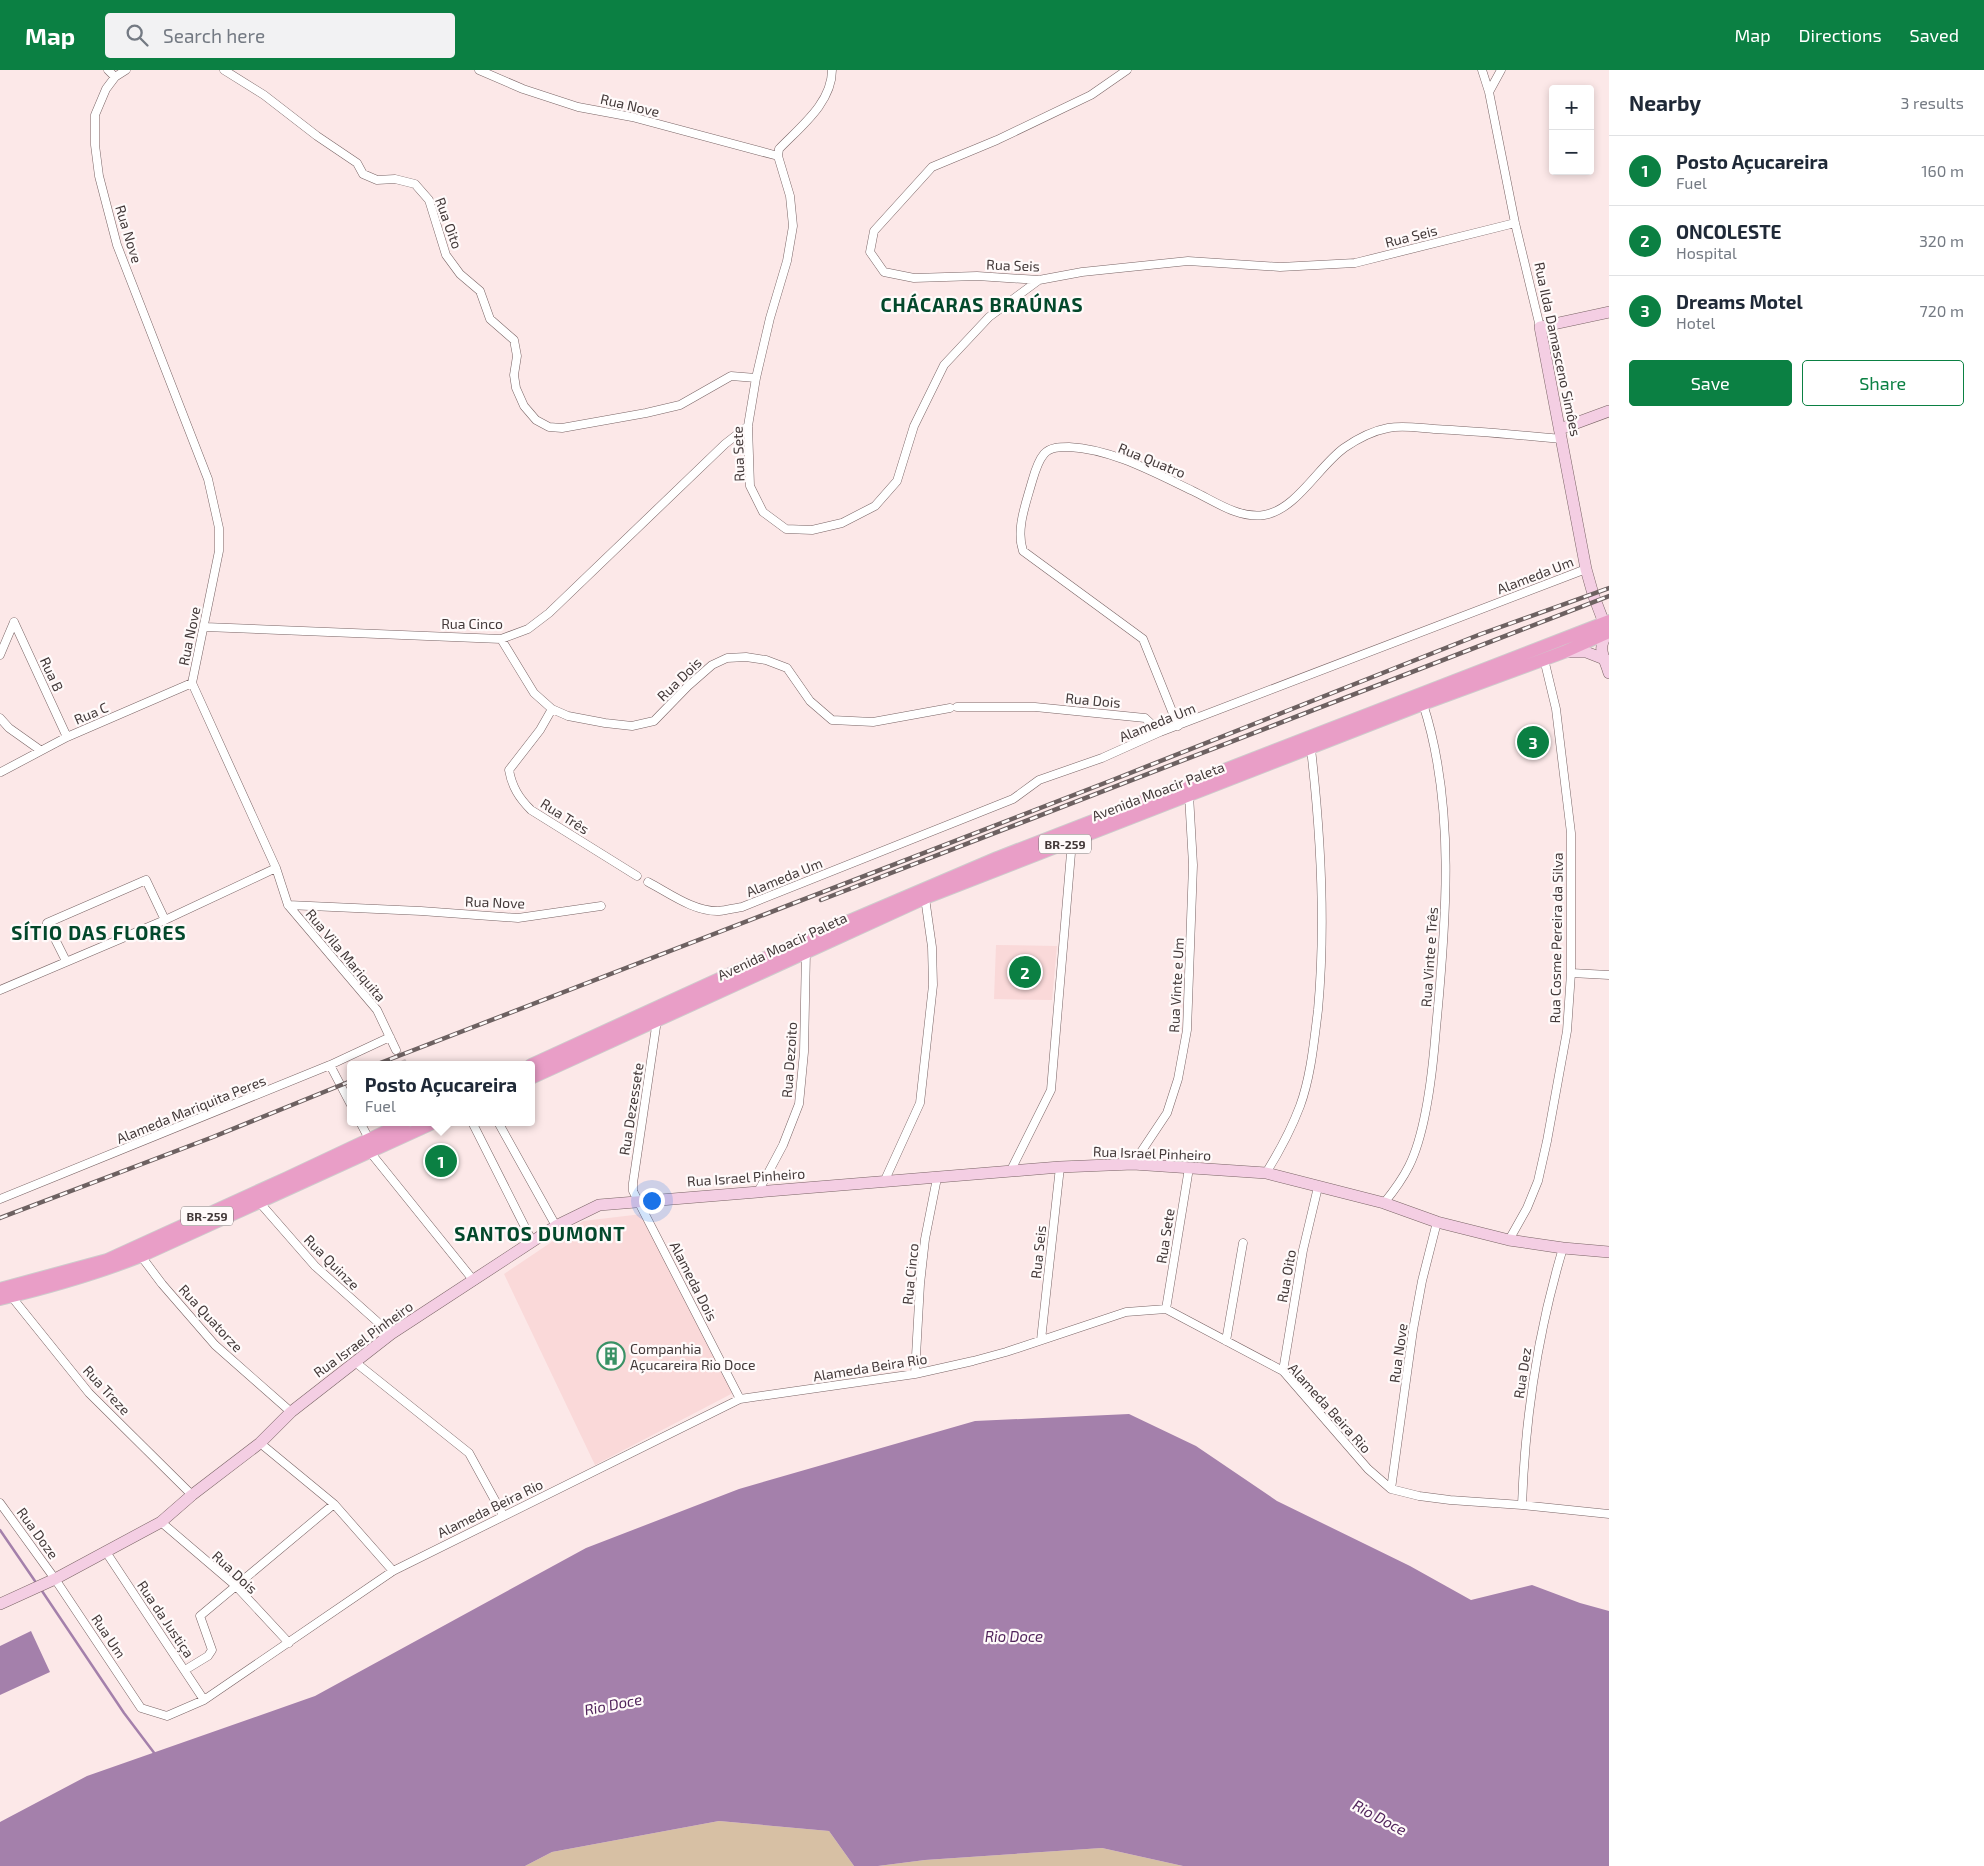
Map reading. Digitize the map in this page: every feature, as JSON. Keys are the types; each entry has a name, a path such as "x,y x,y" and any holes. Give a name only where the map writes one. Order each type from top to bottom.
{"main road":[{"name":"Avenida Moacir Paleta","path":"535,1076 925,898 1423,704 1564,652 1608,628"},
{"name":"Avenida Moacir Paleta","path":"535,1063 809,938 998,858 1608,628"},
{"name":"BR-259","path":"4,1295 57,1286 99,1273 141,1256 260,1203 370,1145 400,1126"},
{"name":"BR-259","path":"4,1295 107,1260 370,1145 425,1126"}],"street":[{"path":"108,70 115,77"},
{"name":"Rua Nove","path":"126,70 115,77 99,102 95,114 95,145 99,176 117,245 208,479 219,528 219,551 205,627 192,682 276,868 288,905 421,911 518,918 601,906"},
{"name":"Rua Oito","path":"224,70 264,95 317,136 357,163 363,174 377,180 395,179 415,184 429,200 446,256 460,274 480,291 490,319 514,340 516,349 514,375 516,388 524,406 536,420 549,427 562,428 646,414 680,405 731,376 756,378"},
{"name":"Rua Nove","path":"479,70 523,89 578,107 632,117 778,156"},
{"path":"778,156 779,149 820,106 832,81 832,70"},
{"name":"Rua Seis","path":"1127,70 1091,95 997,140 932,167 874,231 870,252 884,272 914,278 977,276 1039,280 1082,272 1188,261 1280,267 1338,265 1355,263 1515,223"},
{"name":"Rua Ilda Damasceno Simôes","path":"1482,70 1489,92 1515,223 1540,327 1586,569 1608,628"},
{"path":"1489,92 1501,70"},
{"name":"Rua Sete","path":"778,156 790,196 793,226 787,261 770,318 756,378 748,426 750,486 764,512 786,529 812,530 842,524 875,506 897,482 914,426 944,365 989,317 1039,280"},
{"path":"1540,327 1609,312"},
{"path":"1561,434 1609,412"},
{"name":"Rua Cinco","path":"205,627 501,639 528,629 549,612 697,471 748,426"},
{"name":"Rua Quatro","path":"1178,726 1143,639 1022,551 1019,540 1022,520 1036,470 1045,453 1057,447 1079,448 1103,454 1172,481 1232,510 1251,515 1264,515 1278,511 1289,502 1342,450 1364,436 1388,428 1561,434"},
{"name":"Alameda Um","path":"648,882 705,910 720,911 742,907 1013,799 1039,780 1102,758 1160,732 1586,569"},
{"name":"Rua B","path":"0,655 14,622 67,737"},
{"path":"1608,628 1601,645 1609,673"},
{"name":"Rua Dois","path":"501,639 534,693 552,710 568,716 632,726 654,722 688,686 712,665 727,658 746,657 766,660 787,668 810,701 832,720 873,722 954,708 1035,708 1145,718 1160,732"},
{"path":"1564,652 1586,652 1606,660"},
{"name":"Rua Cosme Pereira da Silva","path":"1509,1240 1527,1208 1538,1181 1567,1030 1571,974 1571,833 1556,709 1544,659"},
{"name":"Rua C","path":"1,772 67,737 192,682"},
{"name":"Rua Vinte e Três","path":"1384,1204 1398,1186 1410,1164 1420,1134 1433,1061 1442,974 1446,903 1445,842 1440,779 1431,730 1423,704"},
{"name":"Rua Três","path":"552,710 540,730 509,770 512,784 521,800 531,810 637,876"},
{"path":"0,718 9,728 40,750"},
{"path":"1266,1174 1285,1142 1300,1104 1314,1043 1321,971 1322,889 1317,803 1311,749"},
{"name":"Rua Vinte e Um","path":"1133,1164 1167,1113 1178,1079 1187,1030 1193,865 1189,795"},
{"path":"1011,1170 1051,1090 1072,841"},
{"path":"0,990 165,920 276,868"},
{"path":"66,961 48,922 146,880 165,920"},
{"path":"884,1182 920,1103 933,985 932,946 925,898"},
{"name":"Rua Vila Mariquita","path":"288,905 377,1010 396,1050"},
{"name":"Rua Dezoito","path":"758,1192 783,1144 799,1104 804,1052 806,951"},
{"path":"1571,974 1609,975"},
{"name":"Rua Dezessete","path":"639,1200 633,1190 633,1183 657,1020"},
{"name":"Alameda Mariquita Peres","path":"0,1199 330,1065 390,1037"},
{"path":"330,1065 347,1097"},
{"path":"362,1126 370,1145 474,1281"},
{"path":"474,1126 532,1241"},
{"path":"500,1126 556,1226"},
{"name":"Rua Israel Pinheiro","path":"0,1604 53,1580 160,1522 192,1495 260,1444 291,1412 391,1334 556,1226 598,1205 639,1200 937,1178 1011,1170 1133,1164 1266,1174 1384,1204 1437,1222 1509,1240 1563,1248 1609,1252"},
{"name":"Rua Seis","path":"1041,1340 1060,1167"},
{"name":"Rua Sete","path":"1166,1309 1189,1168"},
{"name":"Rua Cinco","path":"915,1374 921,1275 937,1178"},
{"name":"Rua Oito","path":"1282,1371 1303,1250 1318,1187"},
{"name":"Alameda Dois","path":"639,1200 740,1399"},
{"name":"Rua Quinze","path":"260,1203 315,1266 391,1334"},
{"name":"Rua Nove","path":"1391,1489 1413,1330 1422,1281 1437,1222"},
{"path":"1226,1341 1243,1244"},
{"name":"Rua Dez","path":"1522,1505 1524,1466 1537,1360 1549,1294 1563,1248"},
{"name":"Rua Quatorze","path":"141,1256 162,1284 214,1345 291,1412"},
{"name":"Rua Treze","path":"4,1295 89,1393 192,1495"},
{"name":"Alameda Beira Rio","path":"141,1708 167,1716 204,1700 392,1571 740,1399 915,1374 1006,1352 1126,1312 1166,1309 1282,1371 1368,1469 1391,1489 1437,1499 1609,1514"},
{"path":"355,1362 469,1454 503,1515"},
{"path":"260,1444 334,1504 392,1571"},
{"name":"Rua Doze","path":"0,1503 53,1580"},
{"path":"185,1670 208,1656 212,1650 200,1616 334,1504"},
{"name":"Rua Dois","path":"160,1522 236,1586 289,1643"},
{"name":"Rua da Justiça","path":"106,1552 204,1700"},
{"name":"Rua Um","path":"53,1580 141,1708"}],"shaded area":[{"path":"996,945 1057,946 1052,1000 994,999"},
{"name":"Companhia Açucareira Rio Doce","path":"642,1214 733,1393 595,1465 504,1274 583,1221"},
{"path":"719,1821 829,1831 854,1866 525,1866 552,1852"},
{"path":"1102,1848 1183,1866 878,1866 925,1860"}],"water":[{"name":"Rio Doce","path":"1129,1414 1196,1446 1277,1501 1410,1566 1471,1600 1532,1585 1580,1603 1609,1611 1609,1866 1183,1866 1102,1848 925,1860 878,1866 854,1866 829,1831 719,1821 552,1852 525,1866 0,1866 0,1822 87,1776 315,1696 586,1548 739,1489 975,1421"},
{"path":"31,1631 50,1672 0,1695 0,1646"}],"waterway":[{"path":"0,1530 37,1584"},
{"path":"40,1588 124,1713 155,1754"}],"tunnel":[{"path":"396,1050 402,1061"}],"railway":[{"path":"385,1061 1110,781 1481,634 1609,588"},
{"path":"821,900 1609,596"},
{"path":"0,1218 213,1137 347,1083"}],"place":[{"name":"Dreams Motel","path":"1533,742"},
{"name":"ONCOLESTE","path":"1025,972"},
{"name":"Posto Açucareira","path":"441,1161"},
{"name":"Companhia Açucareira Rio Doce","path":"611,1356"}],"district":[{"name":"CHÁCARAS BRAÚNAS","path":"982,304"},
{"name":"SÍTIO DAS FLORES","path":"99,932"},
{"name":"SANTOS DUMONT","path":"540,1233"}]}
